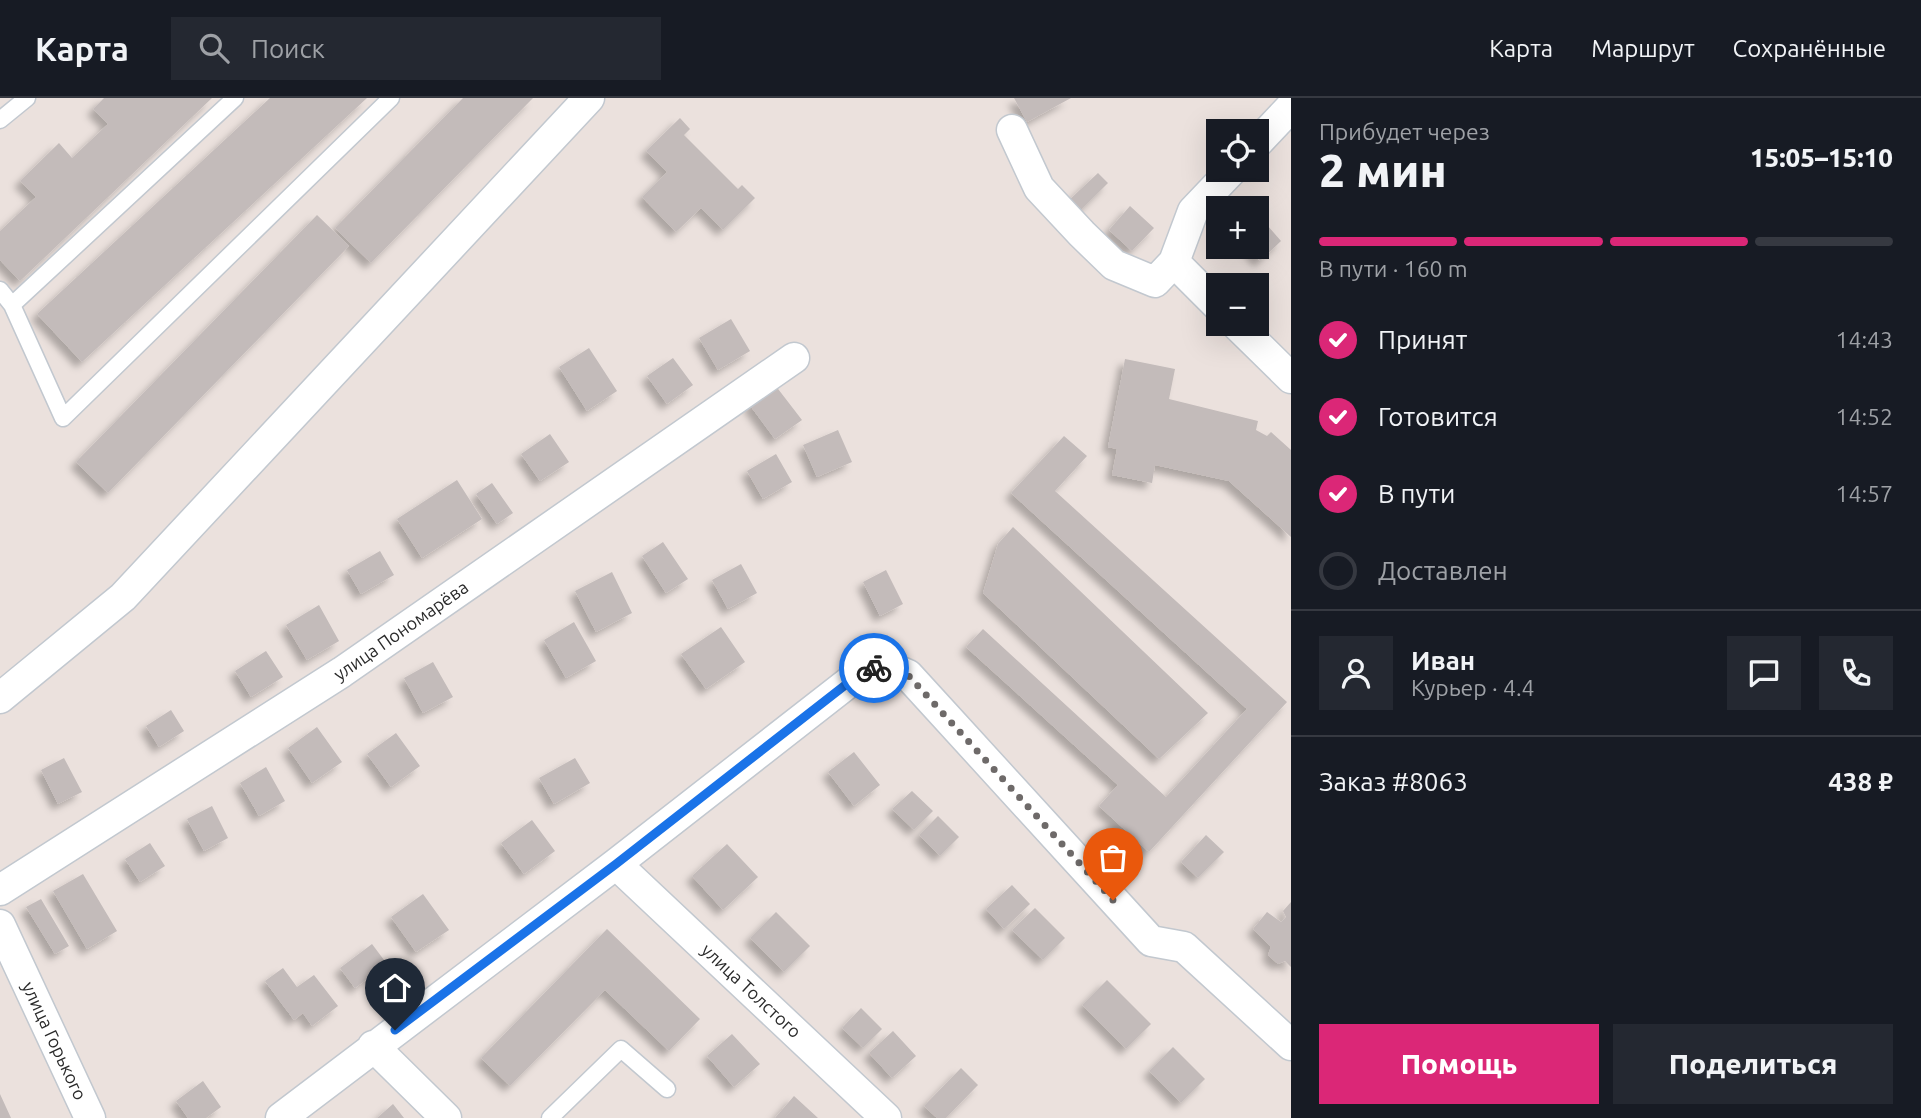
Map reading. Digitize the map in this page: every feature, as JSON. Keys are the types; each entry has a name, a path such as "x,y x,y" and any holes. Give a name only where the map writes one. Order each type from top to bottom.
{"street":[{"path":"0,698 123,597 589,98"},
{"path":"1269,130 1291,107"},
{"path":"1012,130 1039,188 1114,265 1155,282 1174,262 1194,212 1221,182"},
{"path":"1174,262 1206,294"},
{"path":"1248,336 1291,378"},
{"name":"улица Пономарёва","path":"0,890 342,672 794,358"},
{"path":"282,1118 373,1046 616,864 862,672 885,667 908,675 1151,941 1184,947 1291,1045"},
{"name":"улица Толстого","path":"616,864 886,1118"},
{"name":"улица Горького","path":"0,925 90,1118"},
{"path":"373,1046 446,1118"}],"lane":[{"path":"0,120 27,98"},
{"path":"12,305 235,98"},
{"path":"0,290 12,305 63,418 391,98"},
{"path":"550,1118 621,1049 667,1089"}],"building":[{"path":"104,98 212,98 20,281 0,260 0,231 36,197 20,181 59,143 72,158 108,124 93,109"},
{"path":"270,98 367,98 82,362 37,314"},
{"path":"463,98 533,98 371,263 335,228"},
{"path":"1014,98 1071,98 1027,122"},
{"path":"680,118 690,129 684,135 738,189 742,185 755,198 723,230 701,208 676,232 642,197 667,172 646,151"},
{"path":"1098,173 1108,183 1077,214 1066,203"},
{"path":"1130,206 1154,228 1132,251 1109,230"},
{"path":"317,215 349,246 108,493 76,462"},
{"path":"1269,227 1281,241 1269,252"},
{"path":"731,319 750,351 718,370 699,338"},
{"path":"589,348 617,391 587,411 559,367"},
{"path":"673,358 693,385 667,404 647,376"},
{"path":"1125,359 1175,369 1169,399 1258,421 1256,430 1267,436 1271,432 1291,450 1291,537 1229,481 1155,465 1152,483 1112,475 1117,449 1108,447"},
{"path":"775,385 802,420 775,439 749,404"},
{"path":"838,430 852,462 817,477 803,445"},
{"path":"550,434 569,462 540,481 521,454"},
{"path":"1064,436 1087,456 1055,491 1287,702 1149,852 1099,806 1118,785 966,647 983,629 1166,797 1247,709 1011,493"},
{"path":"776,454 792,482 763,499 747,471"},
{"path":"457,480 482,519 422,558 397,519"},
{"path":"492,483 513,513 497,524 476,494"},
{"path":"1013,527 1208,713 1159,759 983,593 998,544"},
{"path":"663,542 688,579 666,593 642,556"},
{"path":"380,551 394,575 361,594 347,570"},
{"path":"741,564 757,593 728,609 712,580"},
{"path":"886,570 903,604 880,616 863,582"},
{"path":"612,572 632,613 596,632 575,591"},
{"path":"319,605 339,641 307,660 286,625"},
{"path":"574,622 596,661 566,678 544,640"},
{"path":"721,627 745,662 706,689 681,654"},
{"path":"266,651 283,677 251,697 235,671"},
{"path":"433,662 453,697 423,713 404,678"},
{"path":"171,710 184,731 159,747 146,726"},
{"path":"317,727 342,762 312,783 288,748"},
{"path":"396,733 420,766 391,787 367,754"},
{"path":"854,752 880,785 854,806 828,772"},
{"path":"64,758 82,792 58,804 41,770"},
{"path":"575,758 590,783 554,804 539,778"},
{"path":"266,767 285,801 259,816 240,783"},
{"path":"912,791 933,811 914,830 892,809"},
{"path":"212,806 228,838 204,851 187,819"},
{"path":"938,816 959,837 940,856 919,835"},
{"path":"532,820 555,851 524,874 501,843"},
{"path":"1206,835 1224,852 1198,878 1181,862"},
{"path":"150,843 165,866 140,882 125,859"},
{"path":"727,844 758,877 723,910 692,876"},
{"path":"83,874 117,931 87,949 53,891"},
{"path":"1012,885 1030,904 1004,929 986,909"},
{"path":"423,894 449,930 416,952 391,917"},
{"path":"41,899 69,946 55,954 26,907"},
{"path":"1291,902 1291,967 1285,961 1278,964 1268,955 1271,947 1253,929 1267,912 1281,922 1286,917 1283,911"},
{"path":"1035,908 1065,938 1043,960 1012,930"},
{"path":"776,912 810,946 784,972 750,938"},
{"path":"607,929 700,1019 669,1051 605,990 510,1086 481,1058"},
{"path":"372,944 387,964 355,988 340,968"},
{"path":"283,968 297,987 314,975 338,1006 312,1026 303,1013 294,1020 265,981"},
{"path":"1107,980 1151,1024 1126,1049 1082,1005"},
{"path":"861,1008 882,1029 863,1048 842,1028"},
{"path":"893,1031 916,1056 892,1078 869,1053"},
{"path":"732,1034 760,1064 734,1087 707,1056"},
{"path":"1173,1047 1205,1079 1181,1103 1149,1071"},
{"path":"961,1068 978,1085 946,1118 937,1118 924,1106"},
{"path":"203,1081 221,1107 206,1118 188,1118 176,1101"},
{"path":"0,1094 11,1118 0,1118"},
{"path":"794,1096 818,1118 775,1118"},
{"path":"393,1104 404,1118 377,1118"}],"way so far":[{"path":"874,668 892,667 908,675 1113,900"}],"route":[{"path":"395,1030 616,864 862,672 874,668"}]}
